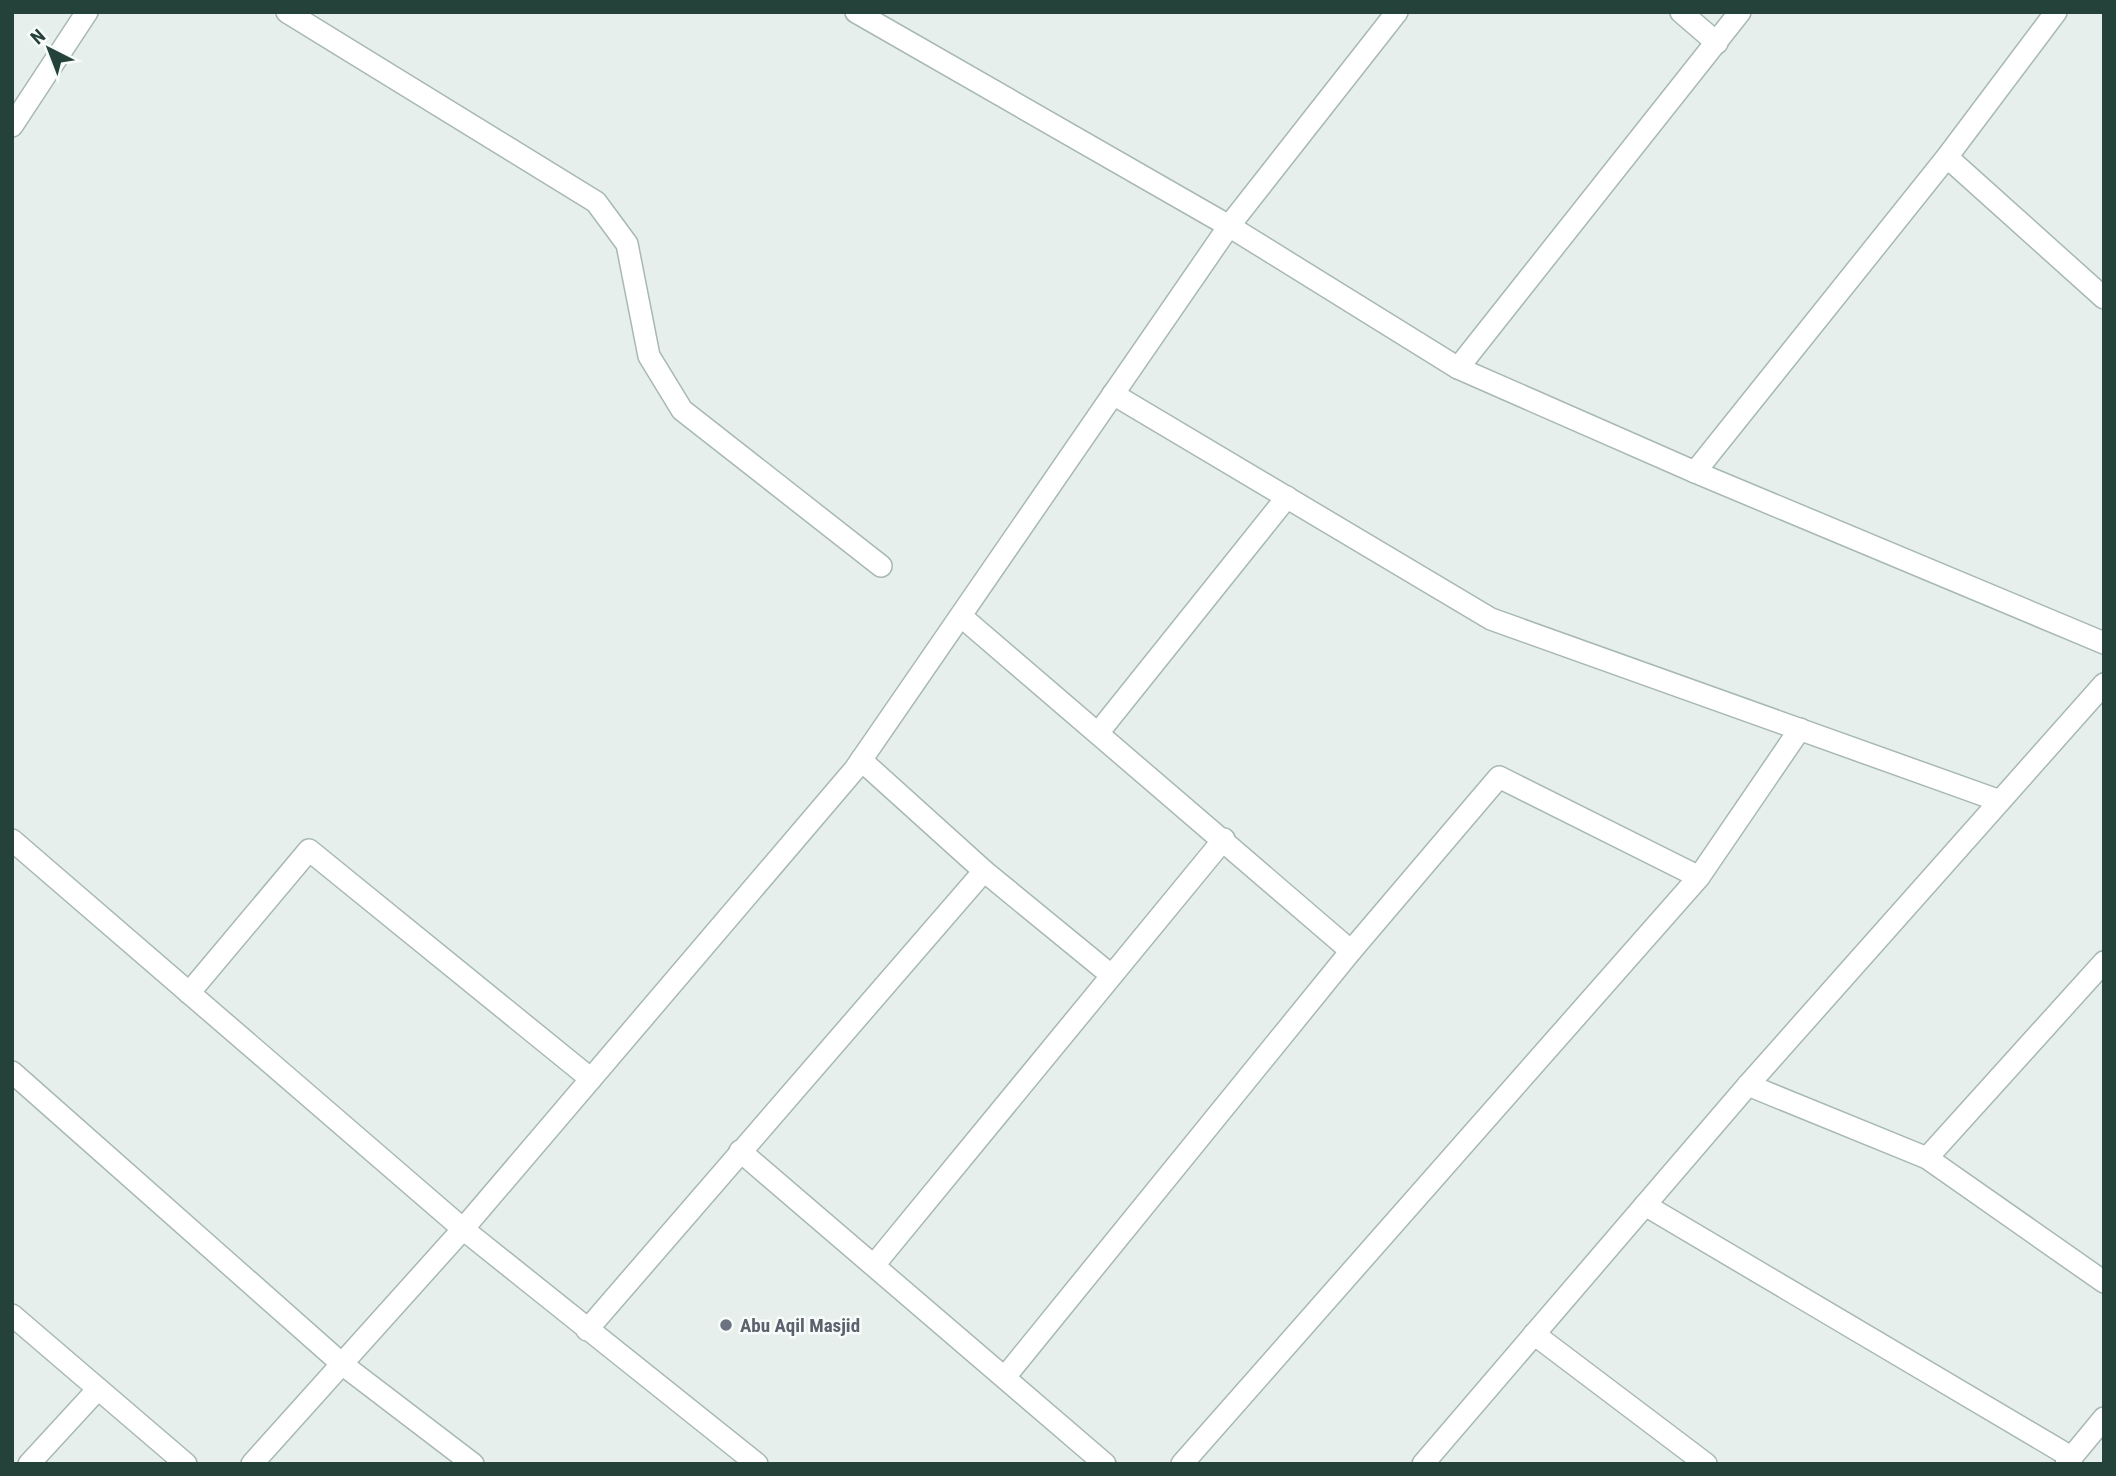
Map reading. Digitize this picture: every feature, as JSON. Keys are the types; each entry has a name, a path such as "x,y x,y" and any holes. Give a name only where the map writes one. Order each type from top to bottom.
{"street":[{"path":"12,126 87,12"},
{"path":"287,12 596,202 627,244 649,356 682,410 881,566"},
{"path":"856,12 1229,226 1458,368 1695,472 2104,643"},
{"path":"1681,12 1717,43"},
{"path":"1458,368 1740,12"},
{"path":"1695,472 1947,157 2056,12"},
{"path":"253,1464 463,1229 861,760 1229,226 1395,13"},
{"path":"1947,157 2104,298"},
{"path":"1113,394 1491,619 2000,800"},
{"path":"1098,733 1287,497"},
{"path":"962,617 1224,839 1351,951"},
{"path":"1427,1462 1748,1085 2104,684"},
{"path":"1182,1464 1699,877 1800,729"},
{"path":"861,760 984,871 1111,975"},
{"path":"1005,1377 1351,951 1499,777 1699,877"},
{"path":"874,1265 1224,839"},
{"path":"12,840 463,1229 757,1464"},
{"path":"189,993 309,850 591,1079"},
{"path":"587,1330 984,871"},
{"path":"1927,1158 2104,962"},
{"path":"12,1072 342,1364 473,1464"},
{"path":"1748,1085 1927,1158 2104,1282"},
{"path":"740,1150 1105,1464"},
{"path":"1645,1205 2068,1460 2104,1418"},
{"path":"12,1315 186,1464"},
{"path":"1534,1334 1706,1464"},
{"path":"29,1464 98,1389"}],"place":[{"name":"Abu Aqil Masjid","path":"726,1325"}]}
